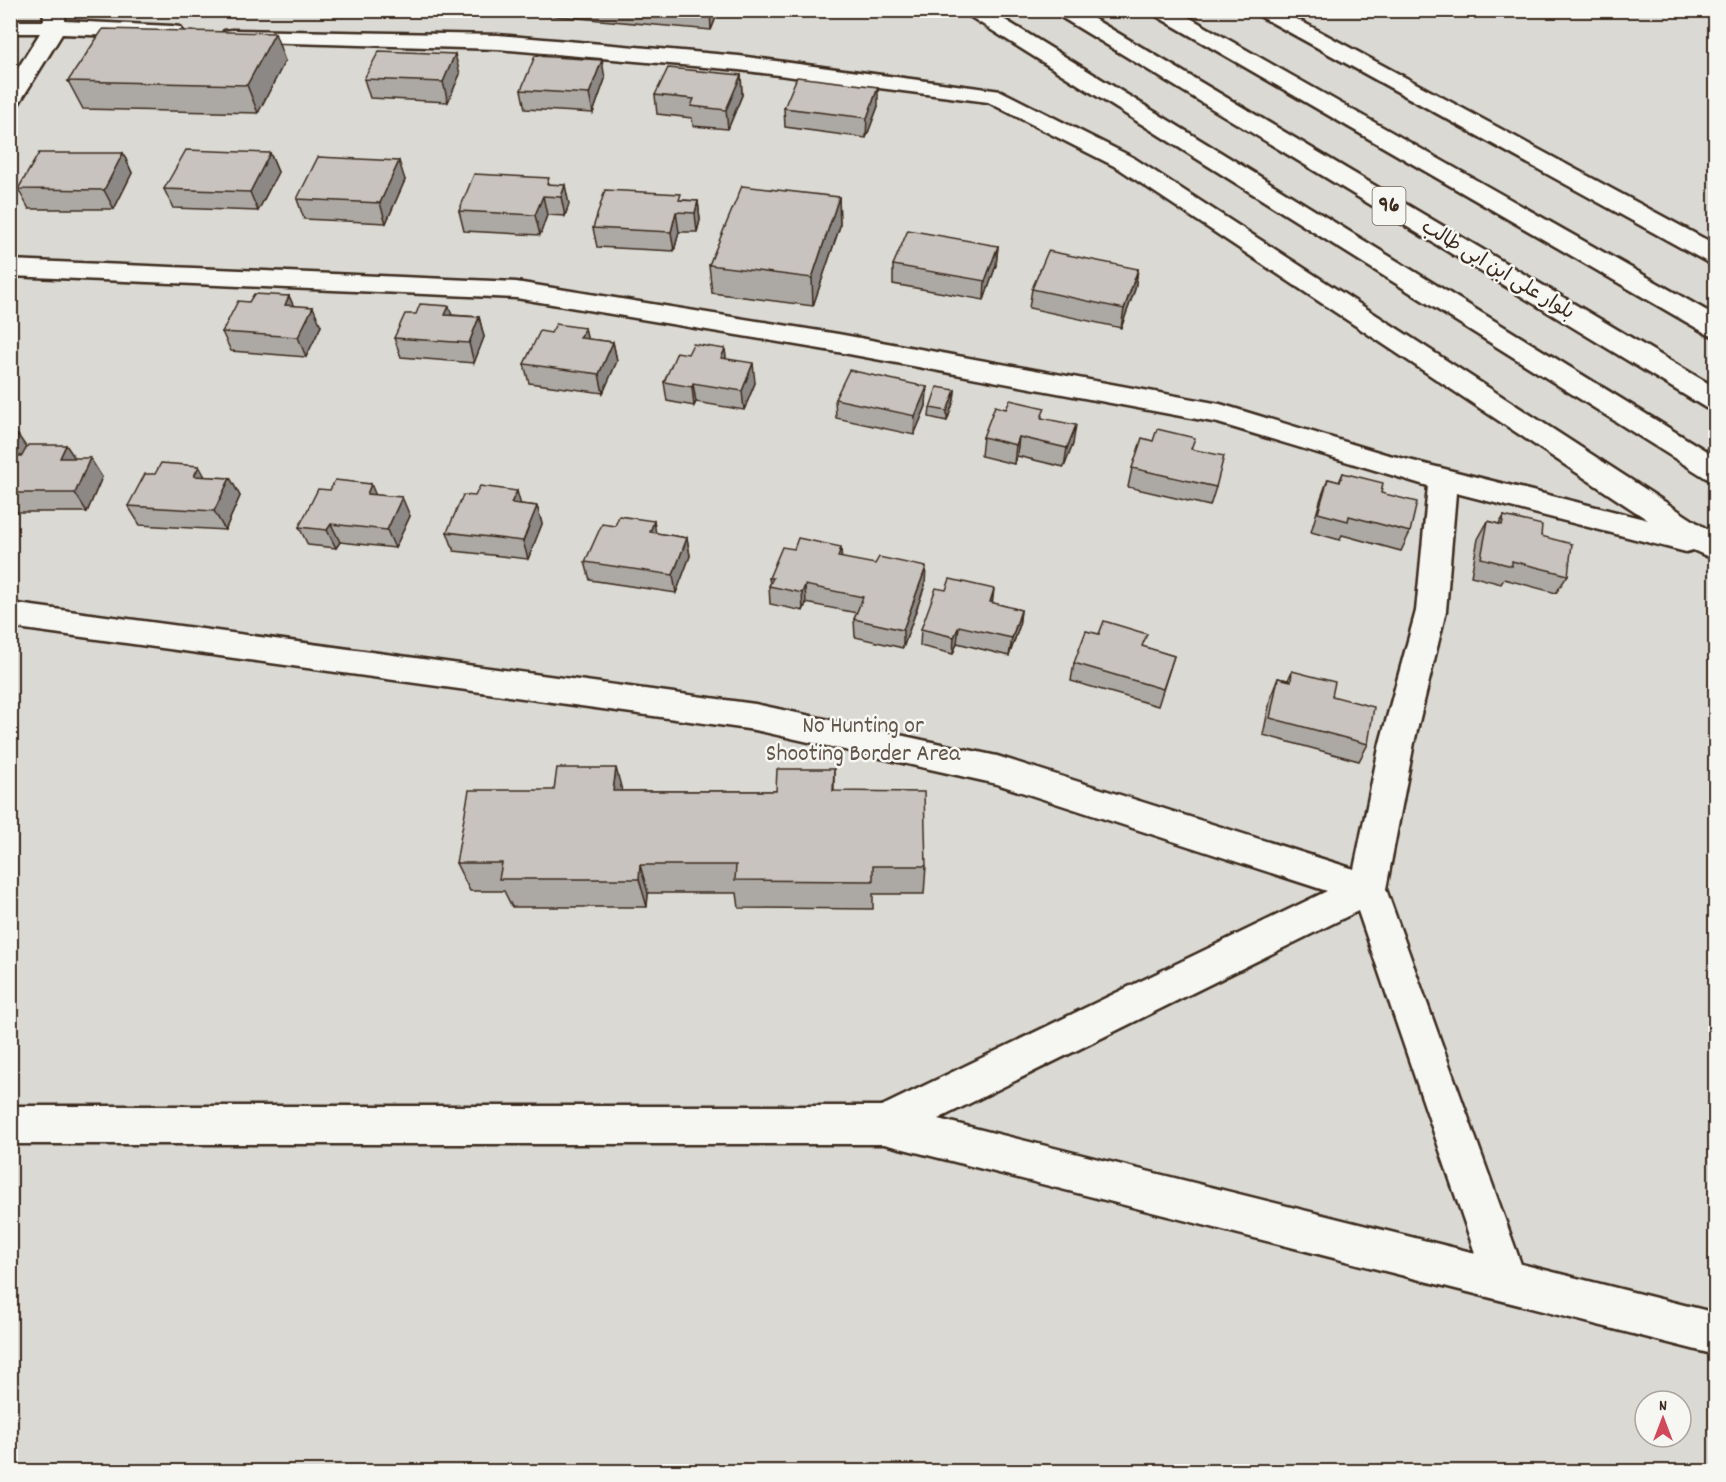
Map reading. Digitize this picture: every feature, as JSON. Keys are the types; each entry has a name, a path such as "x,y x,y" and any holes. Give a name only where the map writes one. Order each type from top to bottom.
{"street":[{"path":"974,10 1716,471"},
{"name":"بلوار علی ابن ابی طالب","path":"1063,10 1716,401"},
{"name":"96","path":"1160,10 1716,328"},
{"path":"1263,10 1716,256"},
{"path":"10,100 55,19"},
{"path":"10,27 55,19 190,34"},
{"path":"10,268 516,290 838,343 1220,414 1443,479 1711,547 1126,163 993,96 739,63 498,42 262,38 214,35"},
{"path":"1443,479 1431,611 1397,743 1368,889 1506,1281"},
{"path":"10,615 755,717 998,770 1368,889"},
{"path":"884,1125 1368,889"},
{"path":"10,1125 884,1125 1716,1334"}],"green space":[{"name":"No Hunting or Shooting Border Area","path":"10,11 1715,11 1715,1471 11,1471"}],"building":[{"path":"103,29 275,33 247,85 68,81"},
{"path":"379,51 455,54 443,82 364,79"},
{"path":"535,56 602,60 589,94 521,90"},
{"path":"668,68 741,75 726,110 691,106 694,99 655,95"},
{"path":"797,77 878,87 867,118 784,108"},
{"path":"186,150 270,153 250,192 164,189"},
{"path":"39,153 123,153 104,190 18,189"},
{"path":"318,157 399,161 380,203 297,199"},
{"path":"474,174 549,178 547,184 565,185 561,197 543,196 535,215 459,211"},
{"path":"742,186 839,197 812,278 709,265"},
{"path":"605,190 681,194 679,200 698,201 695,213 676,212 671,232 593,228"},
{"path":"908,230 998,246 985,281 893,265"},
{"path":"1048,251 1138,269 1124,309 1032,289"},
{"path":"254,294 289,296 285,305 313,307 298,337 222,332 238,301 249,302"},
{"path":"420,304 449,306 445,315 479,317 469,343 394,338 405,314 416,314"},
{"path":"556,324 585,328 580,338 613,342 599,374 524,364 540,331 551,333"},
{"path":"693,344 725,349 721,358 753,363 742,391 693,383 692,387 664,382 677,352 688,354"},
{"path":"849,370 927,387 915,416 835,399"},
{"path":"937,387 955,390 947,411 930,408"},
{"path":"1010,400 1045,408 1041,418 1076,425 1067,448 1019,437 1016,445 983,437 995,406 1006,409"},
{"path":"1157,429 1195,438 1191,449 1224,456 1216,487 1132,468 1142,438 1153,441"},
{"path":"10,435 18,435 10,451"},
{"path":"28,445 66,445 60,458 90,458 75,493 10,493 10,456 22,456"},
{"path":"161,463 199,466 194,476 230,478 214,511 128,506 145,474 155,474"},
{"path":"1343,473 1383,483 1381,493 1417,502 1410,532 1349,516 1348,521 1318,513 1328,479 1340,482"},
{"path":"335,480 371,484 367,494 402,497 387,530 331,524 327,530 299,527 318,489 330,490"},
{"path":"480,486 517,491 511,503 537,506 523,541 447,532 463,495 475,496"},
{"path":"619,516 654,521 650,532 687,538 673,575 585,562 602,524 615,526"},
{"path":"1504,516 1542,525 1541,536 1572,544 1568,575 1512,561 1512,566 1481,558 1488,521 1502,525"},
{"path":"798,538 841,547 838,557 875,564 879,557 926,567 903,630 854,619 863,597 805,585 802,593 769,586 773,578 769,578 782,547 794,549"},
{"path":"950,579 994,589 990,602 1021,610 1012,638 959,626 954,637 921,629 936,588 946,590"},
{"path":"1104,621 1147,634 1142,646 1174,656 1163,689 1074,663 1086,631 1099,634"},
{"path":"1292,671 1335,682 1332,696 1374,707 1368,744 1270,718 1278,678 1291,681"},
{"path":"557,768 616,768 613,791 776,791 777,769 834,769 833,791 924,792 926,866 873,866 873,881 735,880 736,865 640,865 639,879 499,879 502,863 456,863 469,790 554,790"}]}
